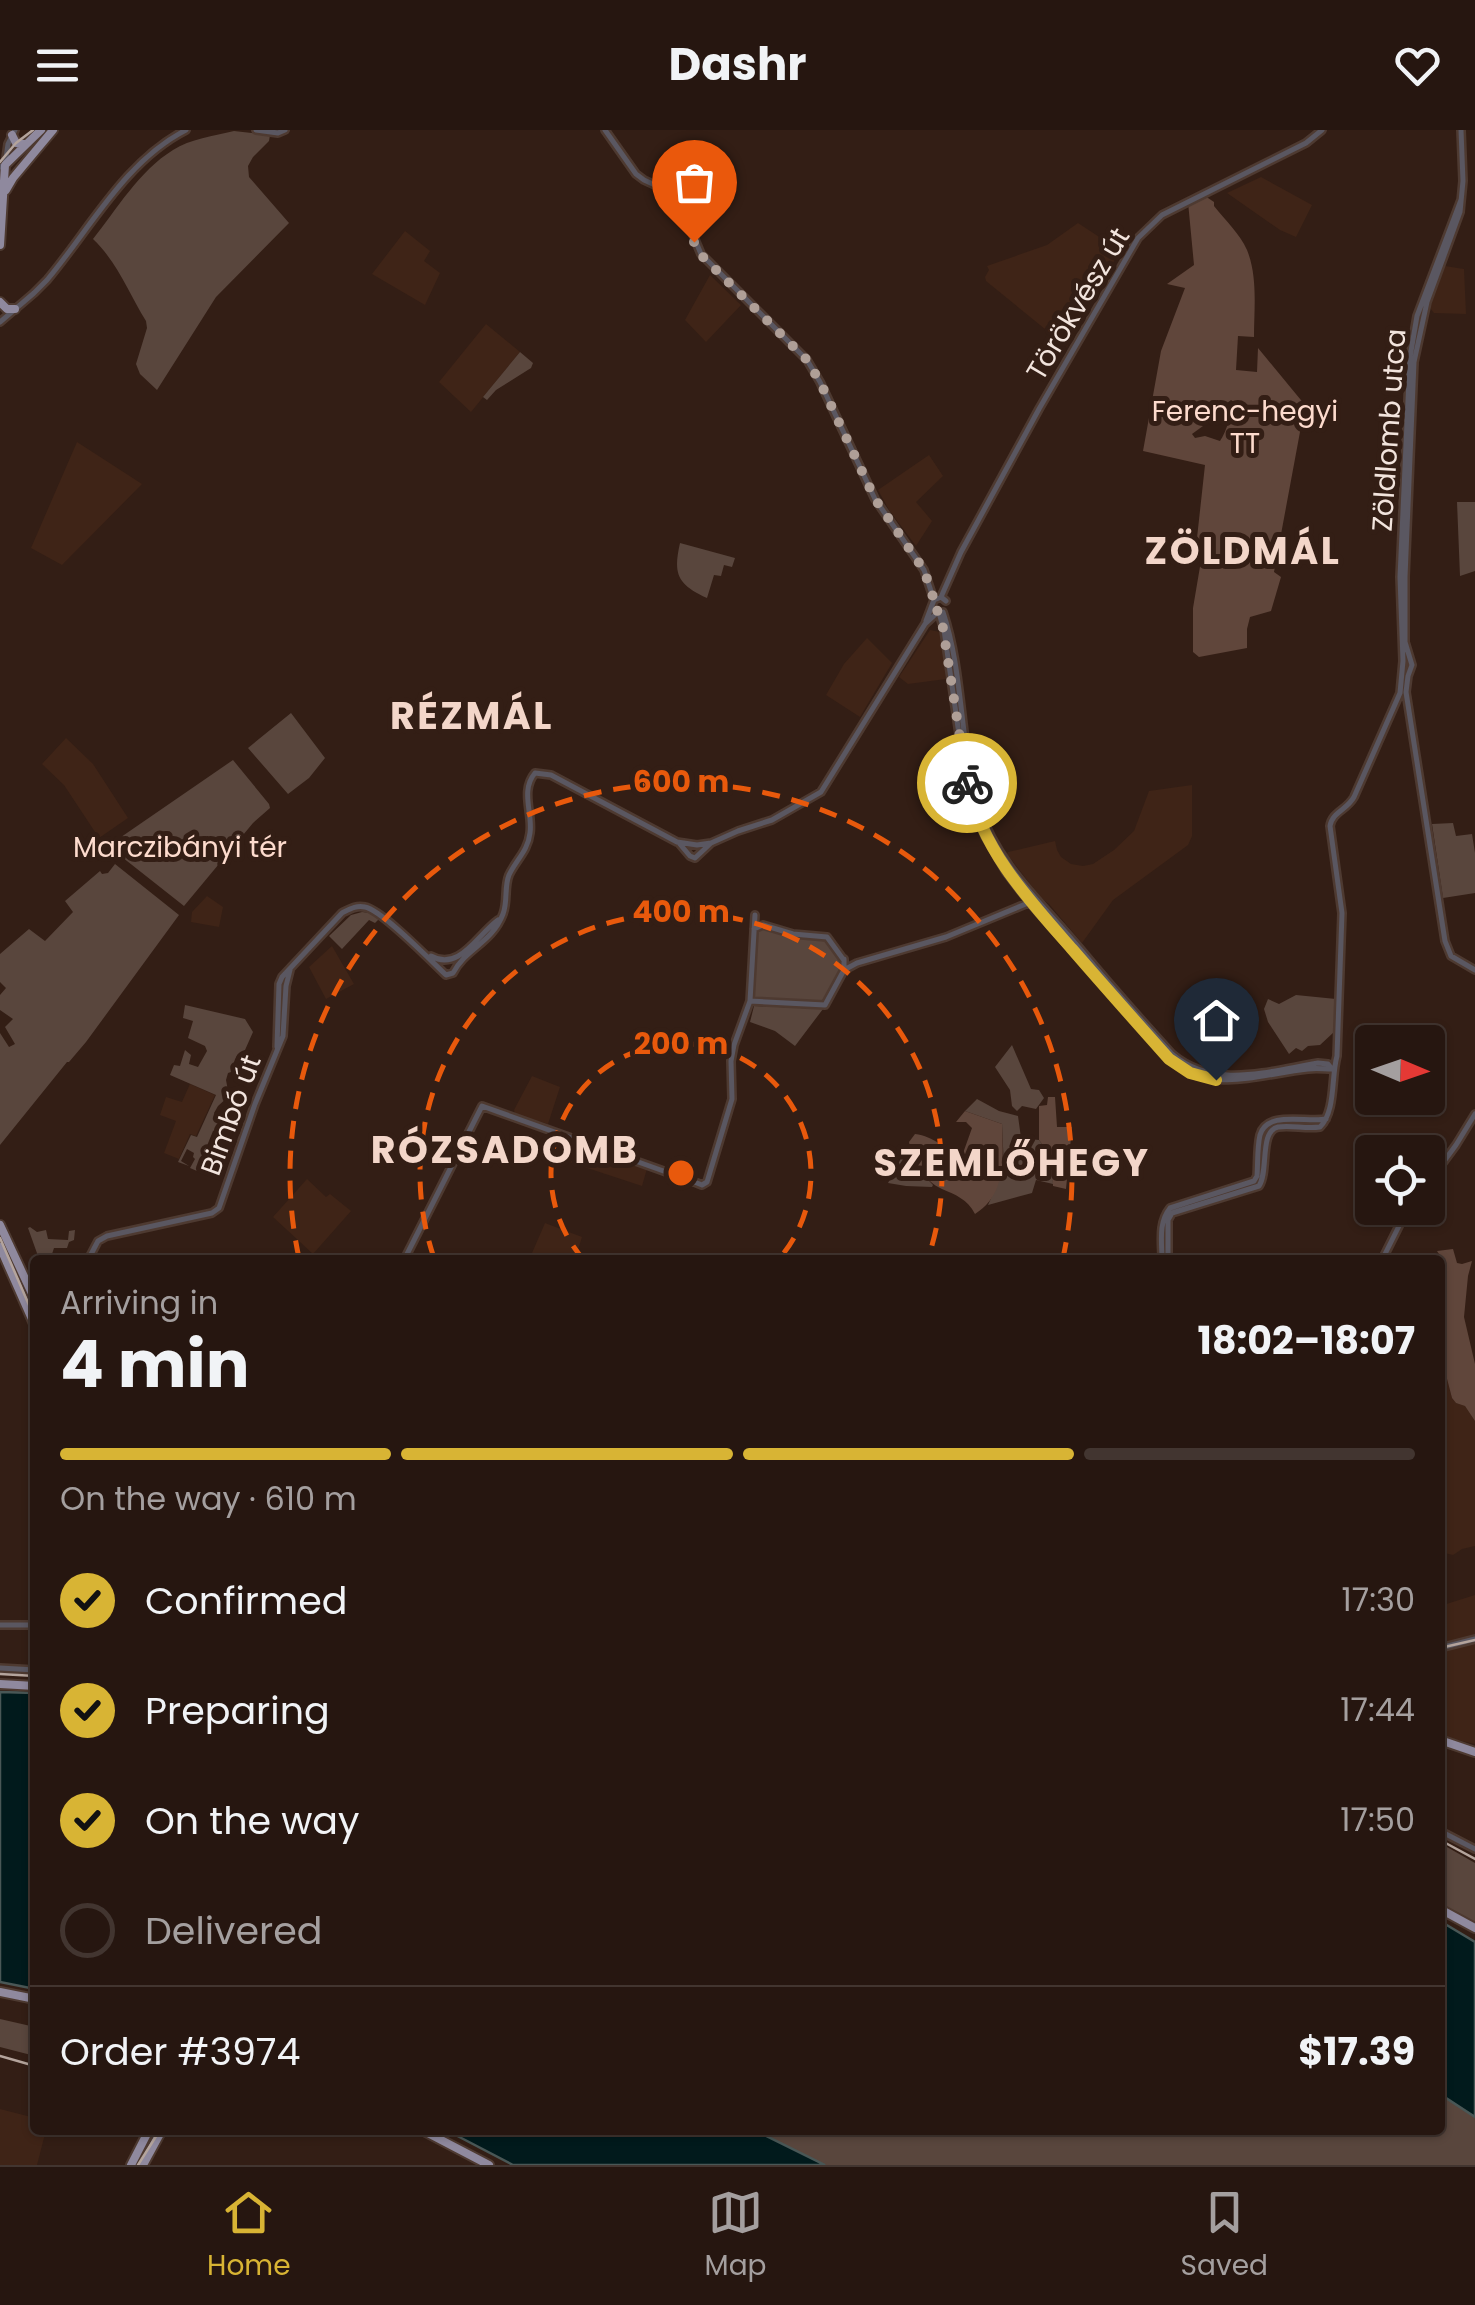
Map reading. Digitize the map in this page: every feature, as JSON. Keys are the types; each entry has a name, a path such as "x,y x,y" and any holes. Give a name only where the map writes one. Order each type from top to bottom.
{"main road":[{"path":"0,245 3,166 41,130"},
{"path":"2,191 52,130"},
{"path":"14,132 16,143 24,144"},
{"path":"3,166 32,156"},
{"path":"0,302 15,310"},
{"path":"0,1225 30,1289"},
{"path":"0,1247 30,1315"},
{"path":"0,1684 30,1686"},
{"path":"1445,1742 1475,1750"},
{"path":"1445,1912 1475,1928"},
{"path":"0,1992 30,1997"},
{"path":"131,2165 146,2135"},
{"path":"143,2165 159,2135"},
{"path":"432,2135 489,2165"}],"street":[{"path":"0,322 54,271 128,174 186,130"},
{"path":"256,130 286,130"},
{"path":"605,130 636,174 678,199 700,254 807,360 875,499 938,600 947,608 923,626"},
{"name":"Törökvész út","path":"938,600 1056,379 1138,238 1162,214 1306,144 1322,130"},
{"name":"Zöldlomb utca","path":"1402,694 1412,666 1406,661 1402,585 1414,362 1438,265 1460,212 1462,130"},
{"path":"3,166 14,132"},
{"path":"929,581 939,585 948,579"},
{"path":"938,600 934,610 940,612"},
{"path":"688,852 689,847 711,844 738,830 772,820 821,792 938,600"},
{"path":"940,612 966,764"},
{"path":"940,612 952,646 968,788 985,836 1006,872 1172,1054 1199,1071 1236,1076 1318,1063 1328,1064 1332,1069"},
{"path":"923,626 933,622 942,626"},
{"path":"1402,694 1409,708 1445,941 1451,956 1475,970"},
{"path":"1165,1255 1162,1226 1170,1208 1256,1184 1260,1132 1268,1128 1323,1126 1326,1119 1337,1056 1342,930 1331,820 1354,798 1402,694"},
{"path":"500,919 460,955 442,964 444,974 449,975 488,939 500,919 505,908 508,877 530,838 527,788 534,773 551,775 678,842 697,847"},
{"path":"678,842 694,858 697,847"},
{"path":"844,970 946,937 1032,901"},
{"name":"Bimbó út","path":"91,1255 106,1236 212,1213 219,1208 284,1036 286,986 291,967 342,913 357,907 371,908 441,970"},
{"path":"407,1255 482,1106 697,1184 707,1182 732,1099 734,1044 750,1001 755,915"},
{"path":"754,929 763,925 792,934 826,937 844,960 856,964"},
{"name":"Bimbó út","path":"424,952 455,968"},
{"path":"750,1001 825,1006 844,970 844,960"},
{"path":"1445,1161 1475,1114"},
{"path":"1384,1255 1400,1225"},
{"path":"0,1625 30,1625"},
{"path":"1445,1647 1475,1638"},
{"path":"0,1668 30,1670"},
{"path":"1445,1833 1475,1848"}],"shaded area":[{"path":"1261,177 1312,205 1296,237 1227,193"},
{"path":"1078,223 1119,252 1067,347 985,277 987,266 1047,245"},
{"path":"405,231 430,251 424,261 440,273 425,305 372,274"},
{"path":"1445,266 1464,269 1466,314 1434,313 1430,308"},
{"path":"710,275 741,305 706,342 685,320"},
{"path":"486,324 520,352 471,412 439,382"},
{"path":"77,442 142,484 62,565 31,548"},
{"path":"929,455 943,476 916,502 932,521 916,546 878,490"},
{"path":"930,630 942,635 946,679 908,684 899,677"},
{"path":"867,638 892,663 860,717 826,695 844,664"},
{"path":"66,738 93,764 128,818 99,838 64,785 42,764"},
{"path":"1192,785 1192,836 1188,845 1113,900 1082,943 1007,854 1055,841 1061,857 1071,864 1093,864 1134,831 1149,791"},
{"path":"207,896 223,907 219,927 191,922 192,912"},
{"path":"332,946 354,984 326,999 309,967"},
{"path":"532,1076 560,1087 548,1124 515,1114"},
{"path":"190,1084 215,1095 196,1136 190,1134 179,1159 164,1153 176,1121 160,1115 166,1097 182,1102"},
{"path":"575,1138 648,1165 642,1186 566,1161"},
{"path":"307,1179 326,1197 330,1194 351,1211 313,1254 273,1217"},
{"path":"545,1223 582,1237 577,1255 531,1255"},
{"path":"1445,1374 1452,1398 1465,1406 1475,1421 1475,1546 1453,1555 1445,1553"},
{"path":"1475,1595 1475,1744 1445,1737 1445,1604"},
{"path":"0,2109 30,2117 30,2135 45,2135 37,2165 0,2165"}],"green space":[{"path":"234,131 270,135 248,166 249,177 289,223 216,297 157,390 140,374 136,364 146,321 116,268 93,239 129,191 161,159 187,143"},
{"name":"Ferenc-hegyi TT","path":"1202,194 1214,202 1240,238 1250,260 1255,293 1254,337 1238,336 1236,370 1257,372 1258,348 1305,405 1274,572 1281,577 1271,611 1250,617 1247,648 1199,657 1193,652 1193,608 1204,543 1197,538 1205,465 1143,451 1161,351 1185,288 1167,284 1194,265 1188,202","holes":["1231,400 1234,402 1220,441 1205,436 1195,438 1192,434 1203,426 1200,408 1218,410"]},
{"path":"520,352 533,363 531,368 487,400 483,397"},
{"path":"1457,502 1475,502 1475,571 1460,576"},
{"path":"680,543 735,558 732,567 724,565 721,576 714,575 707,598 689,588 680,577"},
{"path":"291,713 325,758 309,778 288,794 248,748"},
{"name":"Marczibányi tér","path":"233,760 270,808 184,906 108,846"},
{"path":"1453,823 1456,836 1472,834 1475,893 1443,898 1432,824"},
{"path":"115,864 179,915 86,1042 0,1145 0,1033 9,1047 15,1044 5,1027 13,1019 0,1010 0,995 6,988 0,982 0,954 29,929 45,941 73,912 65,901 100,871 108,873"},
{"path":"362,912 379,919 375,923 369,920 342,949 329,936 351,915"},
{"path":"759,926 827,937 843,964 825,1005 750,1001 754,929"},
{"path":"1296,995 1336,999 1334,1032 1320,1045 1302,1051 1296,1048 1289,1054 1264,1009 1268,999 1279,1004"},
{"path":"185,1005 245,1019 253,1032 245,1050 236,1057 234,1071 228,1073 229,1096 214,1113 219,1122 202,1158 207,1166 204,1174 190,1168 195,1159 187,1149 181,1161 189,1166 178,1162 191,1135 197,1137 216,1095 170,1075 174,1065 180,1066 185,1050 191,1055 189,1064 198,1067 207,1051 188,1038 193,1021 183,1018"},
{"path":"754,1006 823,1009 795,1046 775,1031 750,1022"},
{"path":"1012,1045 1031,1089 1039,1090 1044,1098 1036,1109 1022,1106 1017,1111 1012,1106 1010,1090 995,1067"},
{"path":"1048,1097 1055,1097 1057,1127 1072,1127 1066,1189 1053,1186 1052,1156 1043,1166 1020,1166 1039,1154 1039,1106 1047,1105"},
{"path":"977,1099 1018,1116 1021,1138 1039,1140 1042,1144 1039,1154 1021,1166 1052,1156 1053,1184 1036,1180 1032,1193 988,1205 1004,1169 1002,1124 965,1111"},
{"path":"965,1111 1002,1124 998,1186 975,1214 965,1201 924,1175 909,1142 915,1134 922,1135 962,1156 972,1128 966,1122 956,1122"},
{"path":"907,1147 915,1166 932,1187 888,1183"},
{"path":"28,1228 46,1230 48,1239 68,1240 69,1231 75,1230 74,1240 67,1248 54,1248 52,1255 38,1255"},
{"path":"1453,1249 1457,1263 1472,1261 1464,1317 1475,1364 1475,1421 1465,1406 1452,1398 1445,1374 1445,1255 1437,1251"},
{"path":"1445,1846 1475,1863 1475,1922 1445,1906"},
{"path":"0,2019 30,2026 30,2055 0,2047"},
{"path":"1445,2097 1475,2117 1475,2165 825,2165 764,2135 1445,2135"}],"water":[{"path":"0,1692 30,1693 30,1988 0,1982"},
{"path":"1445,1924 1475,1942 1475,2117 1445,2097"},
{"path":"456,2135 764,2135 825,2165 513,2165"}],"tram line":[{"path":"0,162 33,130"},
{"path":"0,1238 30,1307"},
{"path":"1445,1647 1475,1640"},
{"path":"0,1674 30,1676"},
{"path":"1445,1843 1475,1859"},
{"path":"0,2056 30,2065"},
{"path":"138,2165 157,2135"}],"way so far":[{"path":"694,242 700,254 807,360 875,499 924,570 933,608 942,622 967,783"}],"district":[{"name":"ZÖLDMÁL","path":"1243,550"},
{"name":"RÉZMÁL","path":"472,715"},
{"name":"RÓZSADOMB","path":"505,1149"},
{"name":"SZEMLŐHEGY","path":"1012,1162"}],"route":[{"path":"967,783 985,836 1030,903 1169,1059 1190,1073 1216,1080"}]}
